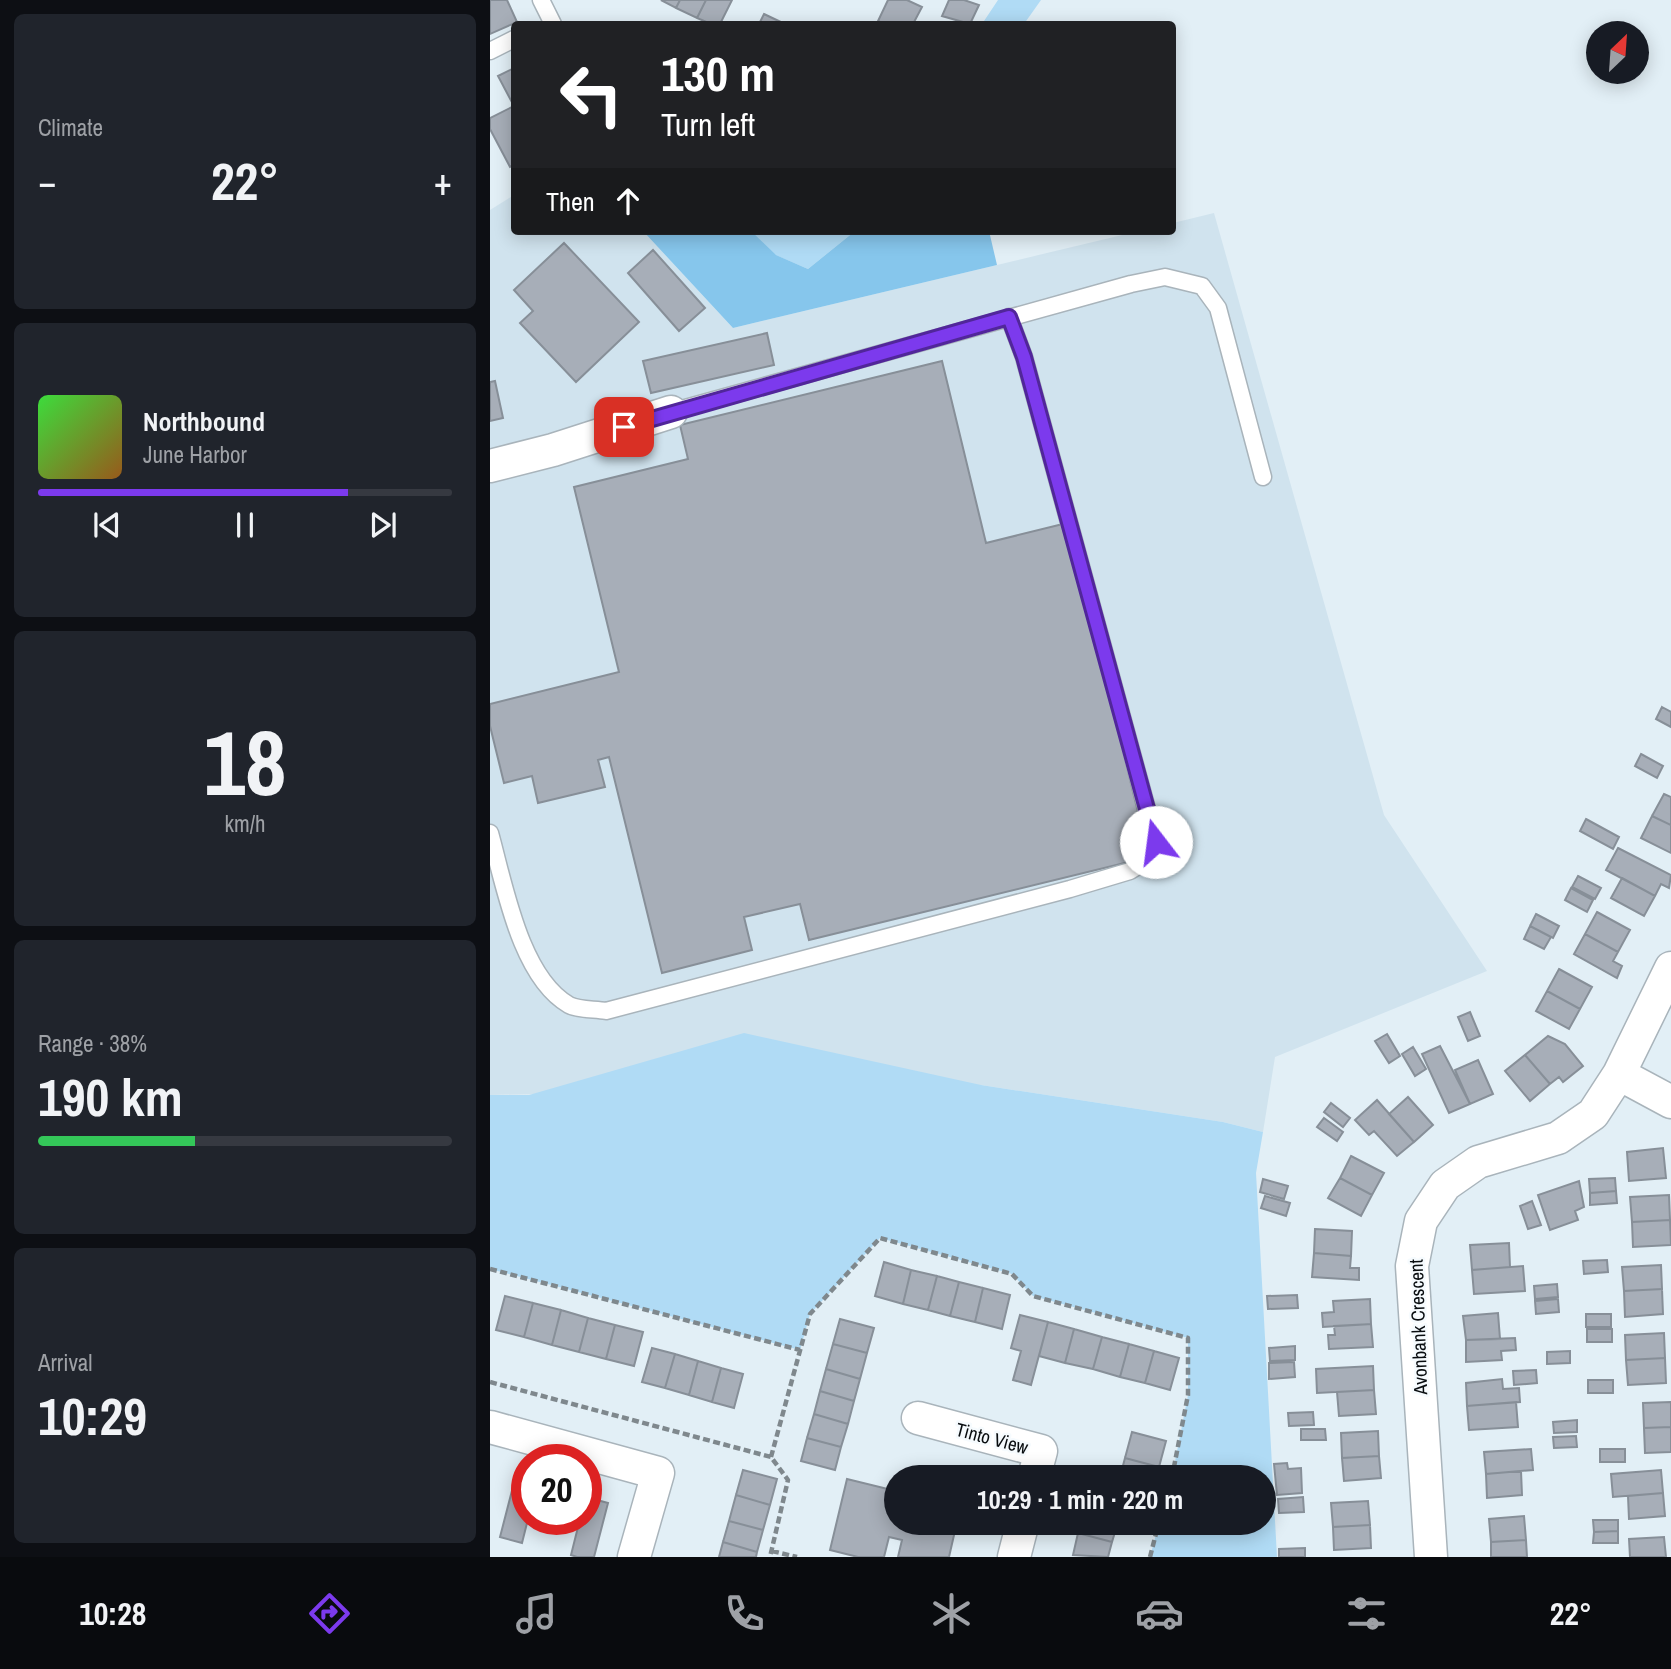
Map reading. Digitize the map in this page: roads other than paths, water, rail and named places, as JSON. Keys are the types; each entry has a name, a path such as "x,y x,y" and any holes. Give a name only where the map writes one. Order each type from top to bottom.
{"street":[{"path":"490,466 553,450 671,412"},
{"name":"Avonbank Crescent","path":"1431,1557 1412,1266 1421,1221 1445,1185 1478,1162 1558,1138 1593,1114 1619,1074 1671,968"},
{"path":"1619,1074 1671,1102"},
{"name":"Tinto View","path":"918,1418 1041,1451 1037,1465"},
{"path":"490,1427 658,1472 634,1557"},
{"path":"1014,1557 1020,1535"}],"lane":[{"path":"541,0 548,21"},
{"path":"490,51 511,40"},
{"path":"671,412 1009,317 1165,277 1202,286 1219,308 1263,477"},
{"path":"490,833 513,917 532,968 569,1005 606,1011 1070,889 1130,871 1146,861 1156,842 1024,357 1009,317"}]}
